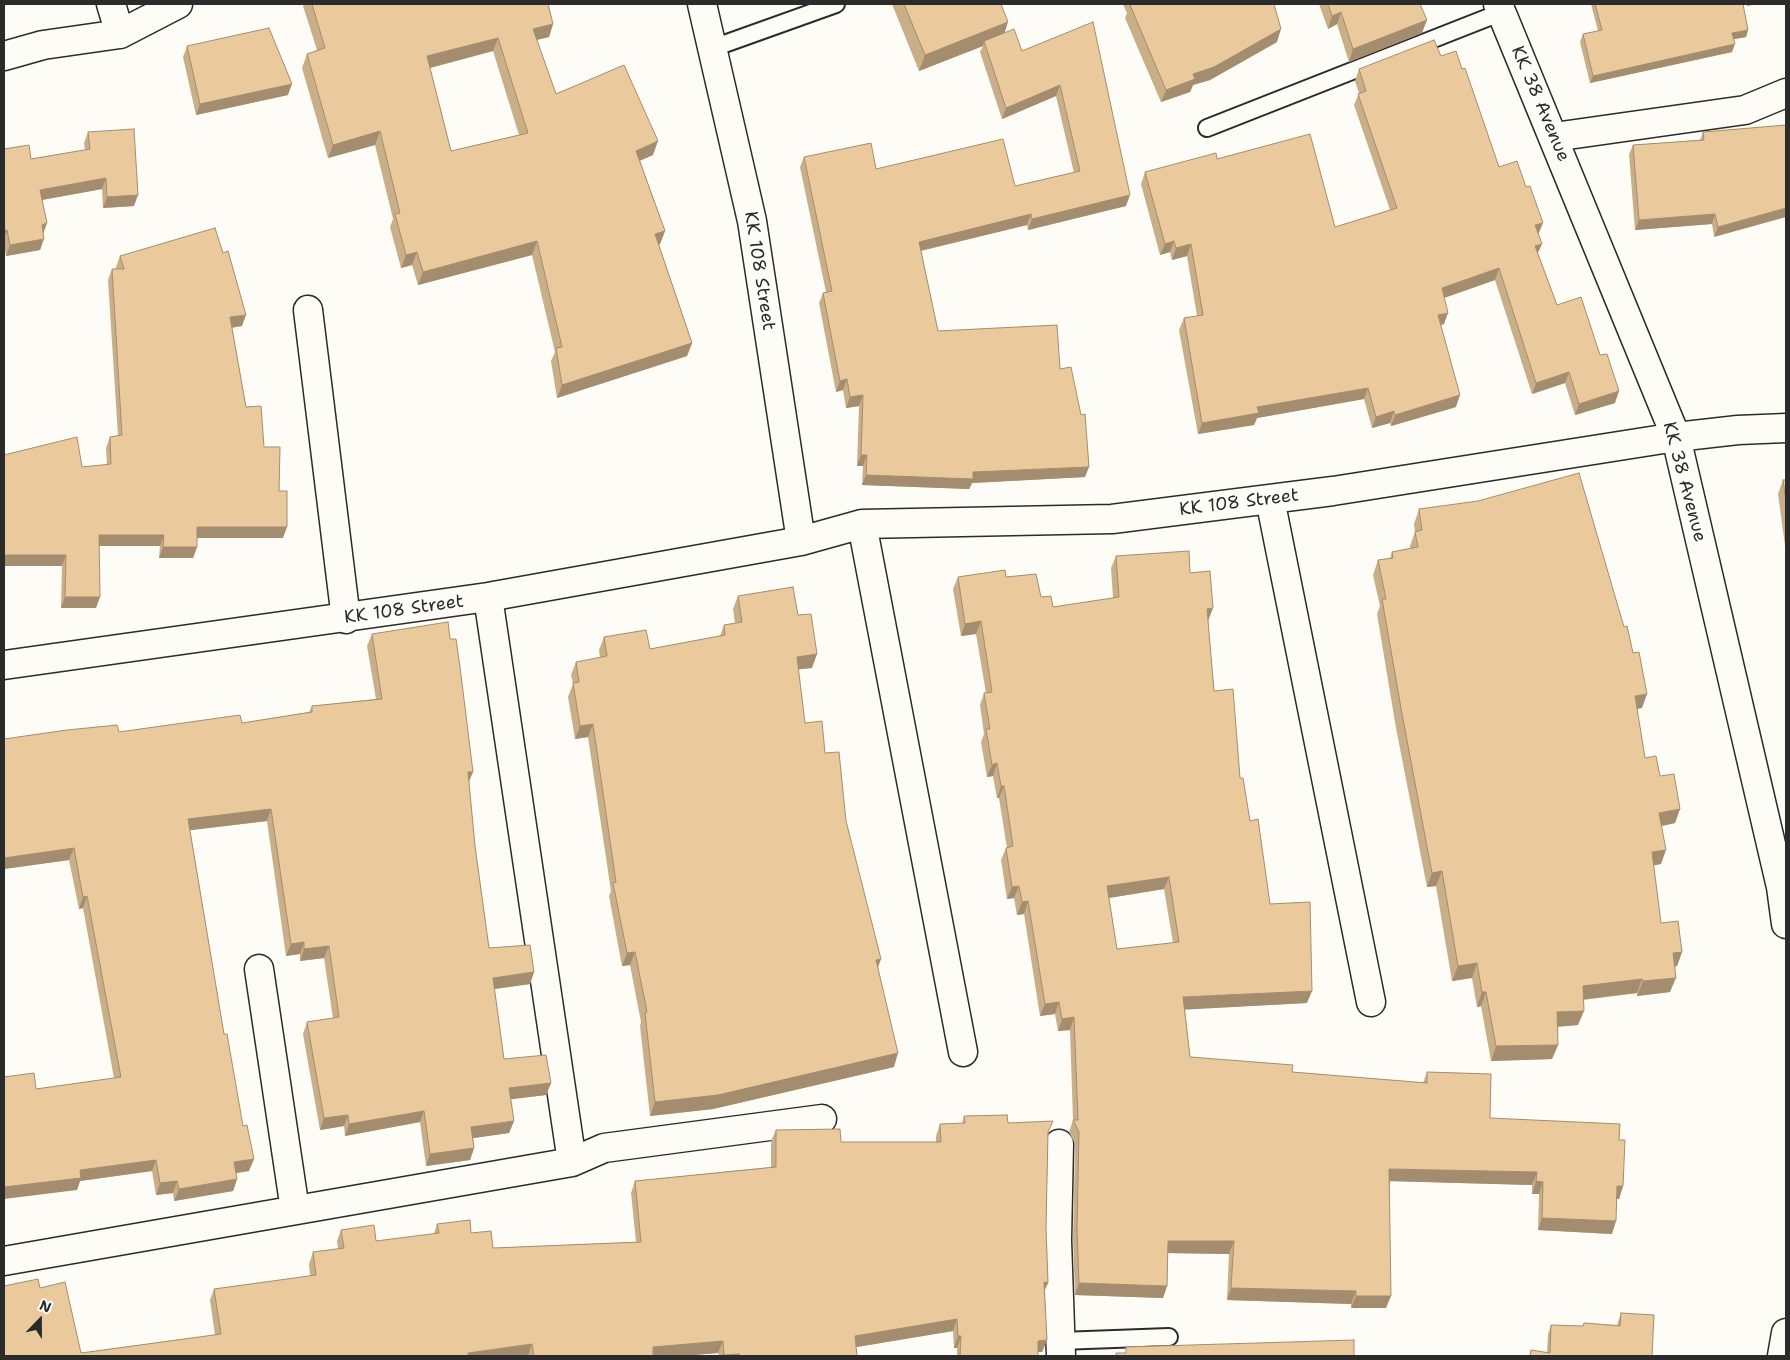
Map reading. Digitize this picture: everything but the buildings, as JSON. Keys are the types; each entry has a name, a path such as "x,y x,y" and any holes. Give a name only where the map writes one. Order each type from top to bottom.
{"street":[{"path":"111,4 120,34"},
{"path":"4,56 43,45 120,34 178,4"},
{"name":"KK 108 Street","path":"702,4 752,221 801,541"},
{"name":"KK 38 Avenue","path":"1500,8 1676,437 1778,878 1786,924"},
{"path":"1554,137 1745,110 1786,93"},
{"path":"308,310 346,619"},
{"name":"KK 108 Street","path":"4,665 346,619 488,597 801,541 862,524 1112,519 1270,500 1676,437 1738,430 1786,428"},
{"path":"1270,500 1371,1002"},
{"path":"862,524 963,1052"},
{"path":"488,597 572,1162"},
{"path":"259,969 295,1210"},
{"path":"4,1260 572,1162 604,1148 822,1119"},
{"path":"1058,1144 1057,1240 1061,1349"},
{"path":"1782,1356 1786,1333"}],"lane":[{"path":"712,48 836,4"},
{"path":"1207,128 1500,8"},
{"path":"1061,1349 1169,1337"}]}
